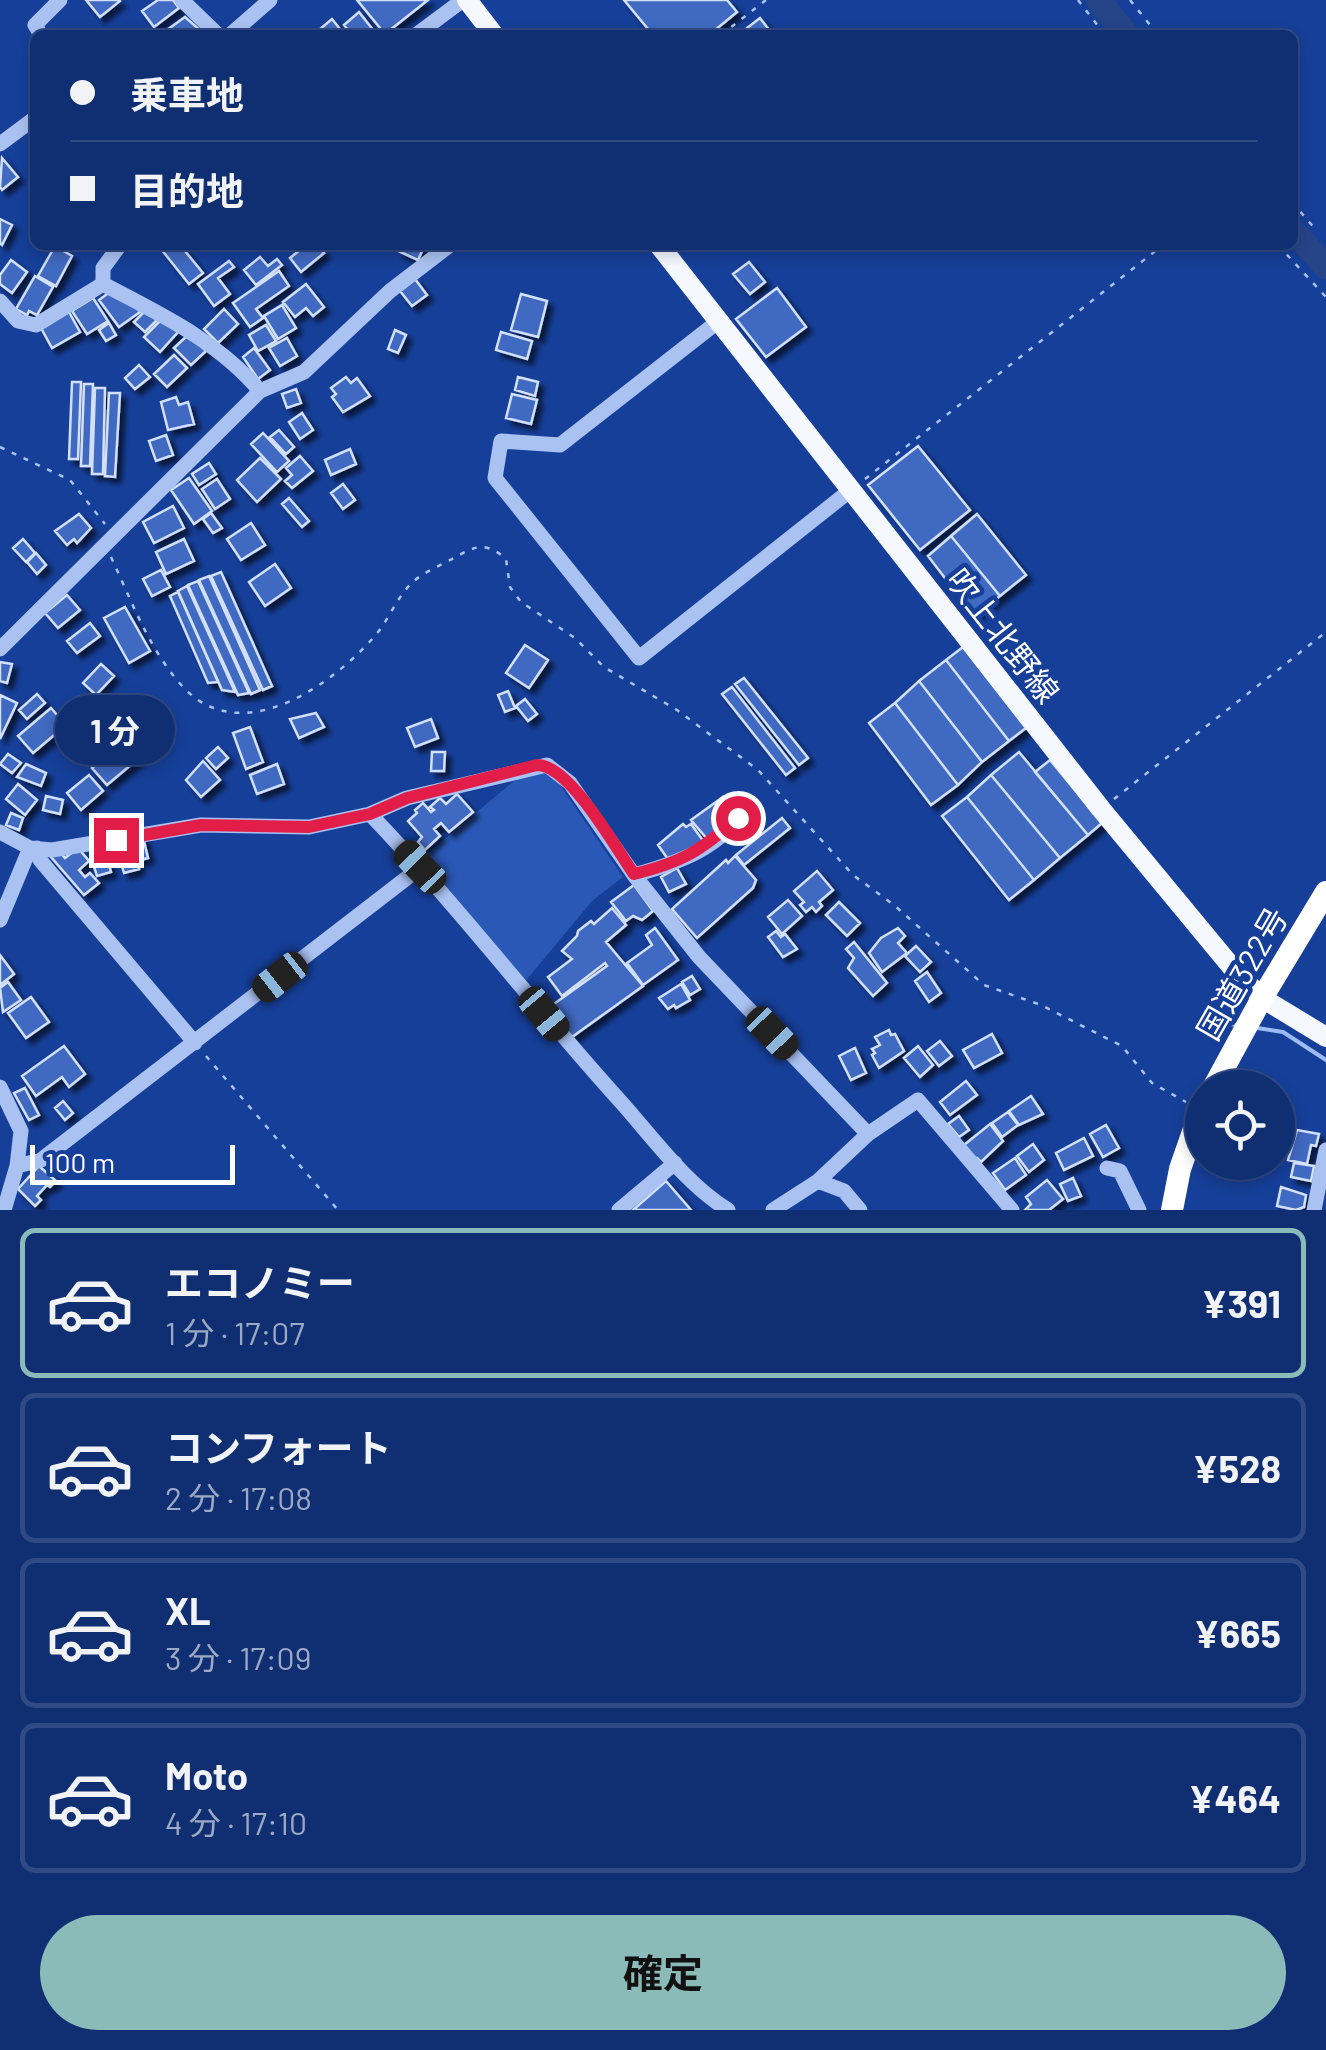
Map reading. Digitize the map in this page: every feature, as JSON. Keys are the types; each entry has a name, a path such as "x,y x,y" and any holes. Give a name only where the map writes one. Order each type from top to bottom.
{"highway":[{"name":"国道322号","path":"1223,1070 1326,892"},
{"path":"1172,1210 1185,1155"}],"main road":[{"path":"465,0 490,30"},
{"name":"吹上北野線","path":"663,250 1101,809 1236,972 1257,1008 1326,1037"}],"street":[{"path":"38,30 35,25 60,0"},
{"path":"182,0 213,30"},
{"path":"236,30 270,0"},
{"path":"423,30 465,0"},
{"path":"0,144 30,122"},
{"path":"104,284 103,268 116,250"},
{"path":"0,649 260,390 304,372 390,291 443,250"},
{"path":"0,301 18,322 36,325 104,284"},
{"path":"104,284 187,328 228,358 260,390"},
{"path":"720,320 560,445 502,442 495,478 639,658 852,489"},
{"path":"0,832 33,848 52,850 201,825 309,827 370,814 407,798 547,765 570,783 699,957 868,1134"},
{"path":"634,874 676,864 698,852 738,818 744,806"},
{"path":"370,814 420,867 568,1044 675,1162 728,1210"},
{"path":"0,920 33,848"},
{"path":"33,848 196,1043"},
{"path":"17,1166 42,1160 420,867"},
{"path":"0,1087 20,1131 17,1166 4,1210"},
{"path":"773,1210 818,1181 868,1134 918,1100 1012,1210"},
{"path":"1314,1210 1326,1150"},
{"path":"619,1210 675,1162"},
{"path":"1107,1168 1120,1172 1139,1210"},
{"path":"818,1181 844,1191 860,1210"}],"path":[{"path":"728,30 766,0"},
{"path":"1078,0 1102,30"},
{"path":"1130,0 1154,30"},
{"path":"1298,209 1316,230"},
{"path":"852,489 1157,250"},
{"path":"1283,250 1326,297"},
{"path":"0,446 70,480 105,524 119,534"},
{"path":"106,546 161,661 188,692 221,711 251,713 279,707 346,667 376,635 411,584 428,571 468,547 494,549 506,559 510,586 521,602 575,638 604,666 677,710 758,770 853,875 894,905 984,986 1041,1004 1122,1046 1152,1084 1185,1099"},
{"path":"1101,809 1326,632"},
{"path":"196,1043 338,1210"}],"shaded area":[{"path":"540,771 558,782 623,877 592,901 524,983 422,858 521,775"}],"building":[{"path":"86,0 120,0 120,1 100,17"},
{"path":"158,0 173,0 179,8 154,27 142,11"},
{"path":"357,0 428,0 390,30 382,30"},
{"path":"624,0 727,0 737,12 715,30 649,30"},
{"path":"359,12 373,30 348,30 344,25"},
{"path":"185,17 200,30 167,30"},
{"path":"760,18 769,30 744,30"},
{"path":"332,19 341,30 319,30"},
{"path":"2,158 18,177 2,190 0,187"},
{"path":"0,219 12,225 2,245 0,243"},
{"path":"53,250 72,256 56,286 38,276"},
{"path":"162,250 184,250 203,273 189,284"},
{"path":"300,250 324,253 301,272 290,258"},
{"path":"398,250 423,250 418,260"},
{"path":"260,257 268,266 277,259 282,265 256,285 244,270"},
{"path":"11,260 27,272 12,293 0,284 0,275"},
{"path":"229,261 234,267 218,278 230,294 214,306 198,284"},
{"path":"749,262 765,282 750,294 733,274"},
{"path":"279,271 289,286 256,309 263,318 250,327 233,303"},
{"path":"35,276 53,287 37,315 29,311 27,315 16,309"},
{"path":"415,279 427,295 412,306 400,291"},
{"path":"306,284 324,307 313,316 306,308 295,317 283,302"},
{"path":"777,288 806,327 766,357 736,319"},
{"path":"110,292 134,303 140,312 119,327 99,300"},
{"path":"521,294 547,301 538,337 511,330"},
{"path":"93,298 108,321 87,334 72,311"},
{"path":"282,305 296,328 278,339 264,316"},
{"path":"224,309 238,324 218,343 204,329"},
{"path":"146,310 157,320 145,332 134,322"},
{"path":"69,312 80,332 52,348 41,328"},
{"path":"163,318 178,332 160,352 144,337"},
{"path":"109,323 116,335 106,341 99,330"},
{"path":"266,325 276,341 258,351 249,335"},
{"path":"395,330 406,335 398,353 388,349"},
{"path":"501,332 532,341 527,359 496,350"},
{"path":"189,334 206,351 191,365 174,348"},
{"path":"287,338 297,356 280,366 269,348"},
{"path":"254,348 270,370 258,379 243,357"},
{"path":"174,355 187,368 167,387 154,374"},
{"path":"139,365 150,377 135,389 125,378"},
{"path":"346,377 351,383 357,378 370,396 343,412 332,397 336,394 331,388"},
{"path":"518,377 538,382 535,396 515,390"},
{"path":"72,382 81,382 78,459 69,459"},
{"path":"84,384 93,384 90,466 81,466"},
{"path":"95,388 105,388 103,474 92,474"},
{"path":"296,389 301,403 287,408 282,394"},
{"path":"109,393 120,393 115,477 105,476"},
{"path":"512,394 537,400 531,424 506,418"},
{"path":"176,397 179,405 188,402 194,424 168,430 161,402"},
{"path":"302,413 313,430 300,439 289,422"},
{"path":"279,430 294,447 286,454 270,437"},
{"path":"263,433 289,461 277,472 251,444"},
{"path":"166,435 173,455 156,461 149,441"},
{"path":"918,446 970,510 920,550 868,485"},
{"path":"350,449 356,464 331,475 325,460"},
{"path":"300,456 313,471 292,488 285,481 292,475 286,468"},
{"path":"260,458 281,479 257,502 237,480"},
{"path":"209,463 216,474 199,485 192,474"},
{"path":"189,478 212,511 194,524 171,490"},
{"path":"217,479 230,499 215,509 202,489"},
{"path":"343,484 355,500 343,509 331,493"},
{"path":"289,498 309,521 302,527 282,504"},
{"path":"173,506 184,528 154,543 143,522"},
{"path":"211,513 222,528 213,533 203,519"},
{"path":"79,514 91,528 77,543 74,539 67,545 55,531"},
{"path":"977,514 1026,575 1000,596 951,536"},
{"path":"251,523 265,545 241,560 227,539"},
{"path":"951,536 1000,596 974,616 928,556"},
{"path":"23,539 35,553 26,562 13,548"},
{"path":"184,539 194,561 166,574 156,552"},
{"path":"36,553 46,565 37,574 27,562"},
{"path":"275,564 291,588 265,606 249,582"},
{"path":"161,570 170,587 152,596 143,579"},
{"path":"221,572 272,686 263,690 211,576"},
{"path":"209,576 260,690 251,694 199,580"},
{"path":"198,581 249,693 238,695 188,585"},
{"path":"187,586 235,692 222,690 178,591"},
{"path":"178,592 218,682 208,683 170,596"},
{"path":"67,595 80,610 58,628 45,613"},
{"path":"125,607 150,651 129,663 104,618"},
{"path":"90,623 100,636 77,653 67,641"},
{"path":"525,645 548,660 529,688 506,673"},
{"path":"963,647 1026,728 1009,741 946,660"},
{"path":"946,660 1009,741 982,762 919,681"},
{"path":"0,662 12,664 7,683 0,681"},
{"path":"101,664 114,676 96,695 83,683"},
{"path":"744,678 808,758 799,765 735,684"},
{"path":"919,681 982,762 958,785 895,703"},
{"path":"732,687 795,768 786,775 722,694"},
{"path":"508,691 515,708 505,712 498,695"},
{"path":"37,694 45,703 27,719 19,710"},
{"path":"0,695 17,703 0,739"},
{"path":"525,699 537,714 528,721 516,706"},
{"path":"895,703 958,785 931,805 869,723"},
{"path":"51,708 66,725 33,753 18,736"},
{"path":"316,713 324,727 299,738 290,719"},
{"path":"431,719 438,738 415,747 407,728"},
{"path":"250,727 263,762 246,769 233,733"},
{"path":"130,735 145,753 107,785 92,768"},
{"path":"218,747 228,758 216,769 206,758"},
{"path":"432,752 445,752 444,771 431,771"},
{"path":"1019,752 1088,835 1060,858 991,775"},
{"path":"8,754 21,763 12,773 0,764"},
{"path":"1050,760 1102,823 1088,835 1035,772"},
{"path":"203,761 220,780 201,797 186,780"},
{"path":"26,764 46,773 41,786 17,777"},
{"path":"277,764 284,784 257,794 250,775"},
{"path":"89,775 103,791 81,810 67,793"},
{"path":"991,775 1060,858 1034,880 967,797"},
{"path":"18,784 37,800 25,815 6,799"},
{"path":"457,794 473,812 449,832 441,823 434,829 440,836 425,850 418,842 422,837 408,821 423,803 431,812 434,810 430,807 440,798 446,804"},
{"path":"46,796 63,800 60,814 43,810"},
{"path":"723,797 737,813 708,840 691,820"},
{"path":"967,797 1034,880 1009,900 942,816"},
{"path":"11,813 23,818 19,830 6,825"},
{"path":"782,818 790,828 744,865 736,855"},
{"path":"683,824 691,824 704,842 670,862 658,845"},
{"path":"143,837 148,858 137,861 139,869 124,873 116,845"},
{"path":"78,848 89,861 79,870 85,877 90,873 99,883 84,895 51,857 58,850 65,858"},
{"path":"106,855 111,872 97,876 92,860"},
{"path":"735,856 756,880 753,888 697,938 672,909"},
{"path":"677,868 686,884 669,892 661,877"},
{"path":"817,871 833,890 819,902 822,906 816,912 812,907 806,912 800,905 804,902 794,891"},
{"path":"634,885 653,911 642,920 633,916 626,921 611,902"},
{"path":"788,900 802,916 782,934 768,917"},
{"path":"839,902 860,923 847,936 826,915"},
{"path":"612,908 626,925 606,942 643,986 572,1037 547,1009 607,966 605,963 562,996 548,977 572,959 562,951 578,931 591,921 594,924"},
{"path":"655,928 678,960 643,985 627,963 652,945 646,935"},
{"path":"898,928 905,936 898,943 907,953 882,972 869,953 881,938"},
{"path":"776,931 781,937 785,934 797,949 783,957 768,937"},
{"path":"854,942 887,983 873,996 848,968 854,958 846,949"},
{"path":"916,946 931,962 920,972 905,956"},
{"path":"0,955 14,974 0,985"},
{"path":"927,972 941,993 929,1002 915,981"},
{"path":"692,976 700,989 690,995 682,982"},
{"path":"8,982 21,1000 3,1012 0,988"},
{"path":"681,984 690,1000 668,1009 659,998"},
{"path":"31,997 49,1022 26,1038 8,1013"},
{"path":"889,1030 904,1051 879,1068 872,1055 872,1049 880,1045 875,1037"},
{"path":"992,1034 1002,1053 974,1068 963,1050"},
{"path":"940,1041 952,1056 939,1066 927,1051"},
{"path":"64,1046 85,1074 69,1087 62,1077 36,1096 22,1076"},
{"path":"918,1046 933,1065 920,1077 904,1058"},
{"path":"855,1048 866,1073 851,1080 839,1056"},
{"path":"966,1081 977,1095 950,1115 940,1102"},
{"path":"25,1088 39,1115 29,1120 14,1093"},
{"path":"1031,1096 1043,1114 1019,1125 1009,1111"},
{"path":"63,1101 73,1113 65,1120 55,1108"},
{"path":"1008,1112 1018,1125 1002,1137 992,1123"},
{"path":"959,1116 969,1130 959,1137 948,1124"},
{"path":"990,1124 1003,1141 981,1162 977,1158 973,1162 964,1145"},
{"path":"1106,1125 1119,1148 1103,1157 1090,1134"},
{"path":"1297,1130 1319,1134 1316,1146 1311,1145 1307,1164 1295,1161"},
{"path":"1084,1138 1093,1156 1064,1170 1056,1153"},
{"path":"1033,1144 1044,1160 1029,1172 1017,1156"},
{"path":"1015,1158 1026,1175 1005,1190 993,1173"},
{"path":"1295,1163 1314,1166 1311,1181 1295,1178"},
{"path":"39,1166 56,1181 37,1196 41,1200 35,1206 18,1189"},
{"path":"1073,1178 1081,1196 1068,1201 1060,1184"},
{"path":"1047,1180 1063,1199 1049,1210 1025,1210 1031,1204 1026,1197"},
{"path":"666,1181 691,1210 633,1210"},
{"path":"1281,1187 1306,1195 1304,1207 1296,1210 1277,1206"}],"waterway":[{"path":"1098,0 1123,30"},
{"path":"1298,237 1326,267"},
{"path":"1214,1028 1238,1025"},
{"path":"1257,1028 1283,1032 1326,1060"}],"route":[{"path":"116,840 201,825 309,827 370,814 407,798 537,765 558,771 570,783 634,874 676,864 698,852 738,818"}]}
